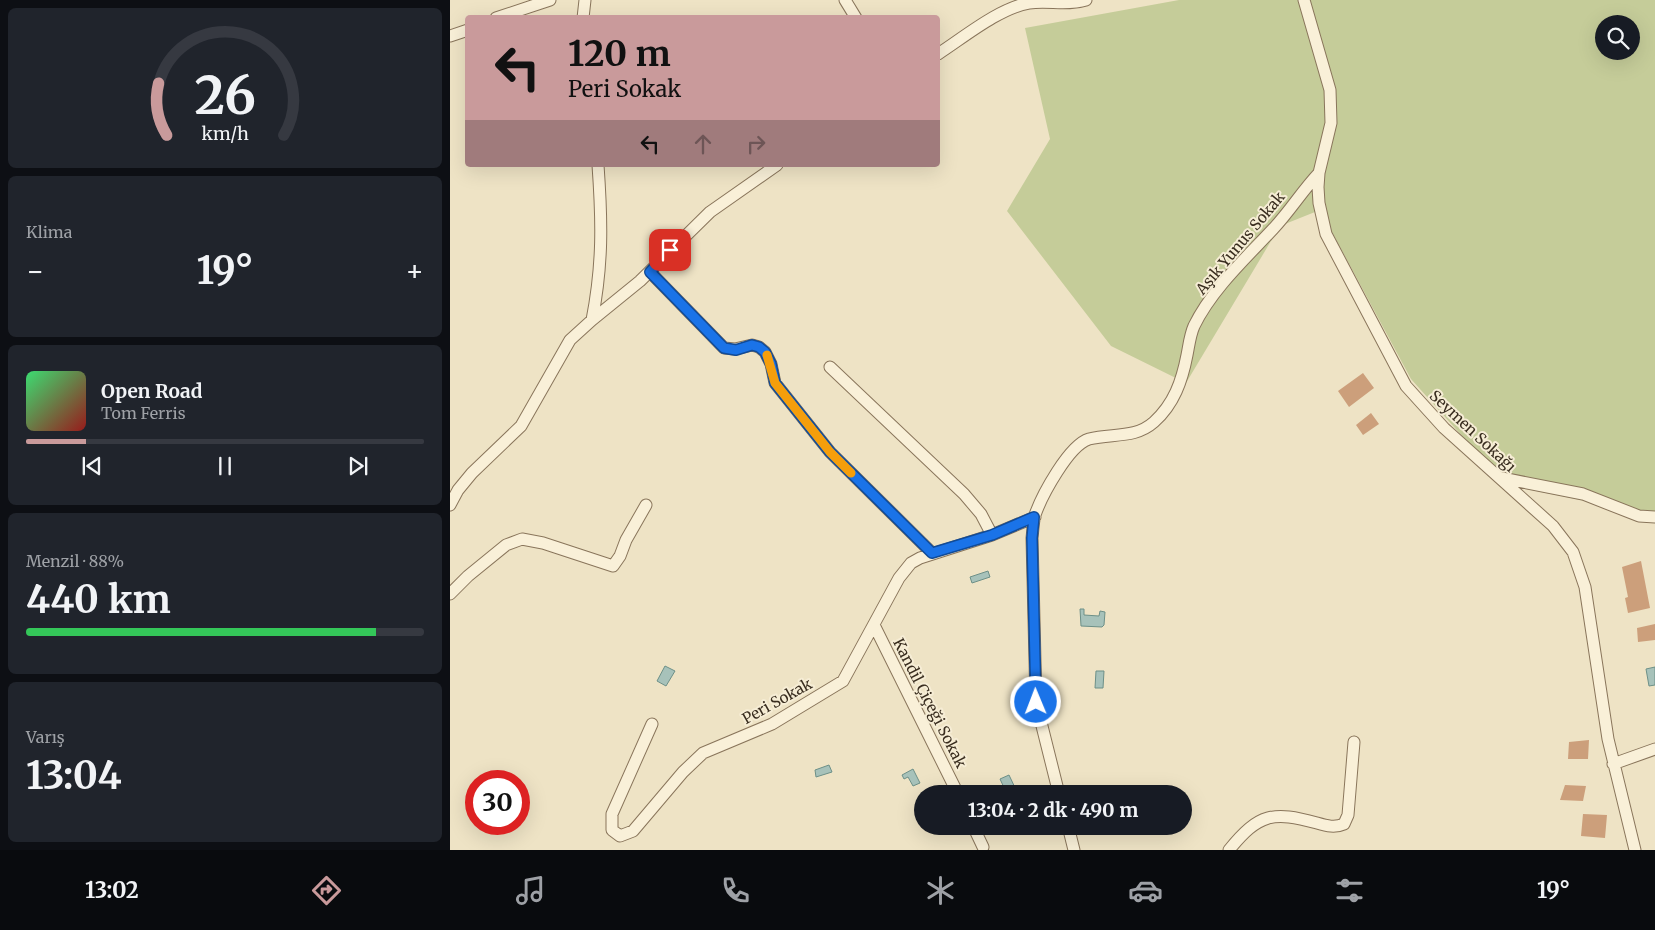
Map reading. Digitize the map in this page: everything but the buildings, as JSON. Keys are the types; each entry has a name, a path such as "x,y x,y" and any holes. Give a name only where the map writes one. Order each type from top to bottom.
{"street":[{"path":"505,15 550,0"},
{"path":"583,15 585,0"},
{"path":"845,0 854,15"},
{"path":"940,53 1002,13 1025,3 1076,3 1086,0"},
{"name":"Seymen Sokağı","path":"1304,0 1327,72 1332,109 1319,173 1319,203 1326,234 1406,386 1438,422 1502,478 1565,539 1579,566 1588,606 1600,700 1613,764 1635,850"},
{"path":"450,36 465,31"},
{"path":"592,320 602,250 598,167"},
{"path":"450,505 458,490 472,473 521,426 570,340 650,272 710,212 774,167"},
{"name":"Aşık Yunus Sokak","path":"1057,785 1036,702 1032,538 1034,517 1059,471 1080,444 1092,438 1140,431 1162,414 1177,392 1193,327 1200,316 1238,265 1284,217 1319,173"},
{"path":"650,272 724,348 736,350 752,345 759,347 765,352 771,364 775,383 830,452 932,553"},
{"path":"830,367 964,494 981,514 992,535"},
{"path":"1502,478 1583,494 1639,516 1655,517"},
{"path":"450,594 500,549 522,540 543,543 613,566 646,505"},
{"name":"Peri Sokak","path":"652,724 612,814 610,824 615,834 624,836 633,831 683,772 703,753 772,724 842,681 905,570 911,563 932,553 992,535 1034,517"},
{"name":"Kandil Çiçeği Sokak","path":"874,625 954,785"},
{"path":"1230,850 1246,830 1270,817 1297,817 1334,827 1344,824 1348,815 1354,742"},
{"path":"1613,764 1655,749"},
{"path":"977,835 982,847"},
{"path":"1070,835 1074,850"}],"green space":[{"path":"1179,0 1655,0 1655,515 1506,485 1411,379 1320,210 1280,226 1186,383 1111,346 1007,211 1050,139 1025,28"}],"water":[{"path":"988,571 990,577 972,583 970,577"},
{"path":"1080,609 1084,609 1084,615 1099,616 1100,611 1105,612 1104,625 1102,627 1081,626"},
{"path":"665,666 675,671 666,686 657,681"},
{"path":"1655,667 1655,685 1649,686 1646,669"},
{"path":"1096,671 1104,671 1103,688 1095,688"},
{"path":"829,765 832,772 816,777 815,770"},
{"path":"913,769 920,783 913,786 908,777 904,779 902,775"},
{"path":"1009,775 1014,785 1003,785 1000,779"}],"slow traffic":[{"path":"767,355 775,383 781,392 799,411 830,452 851,473"}],"route":[{"path":"670,250 650,272 724,348 736,350 752,345 759,347 765,352 771,364 775,383 830,452 932,553 968,544 1034,517 1032,538 1036,702"}]}
